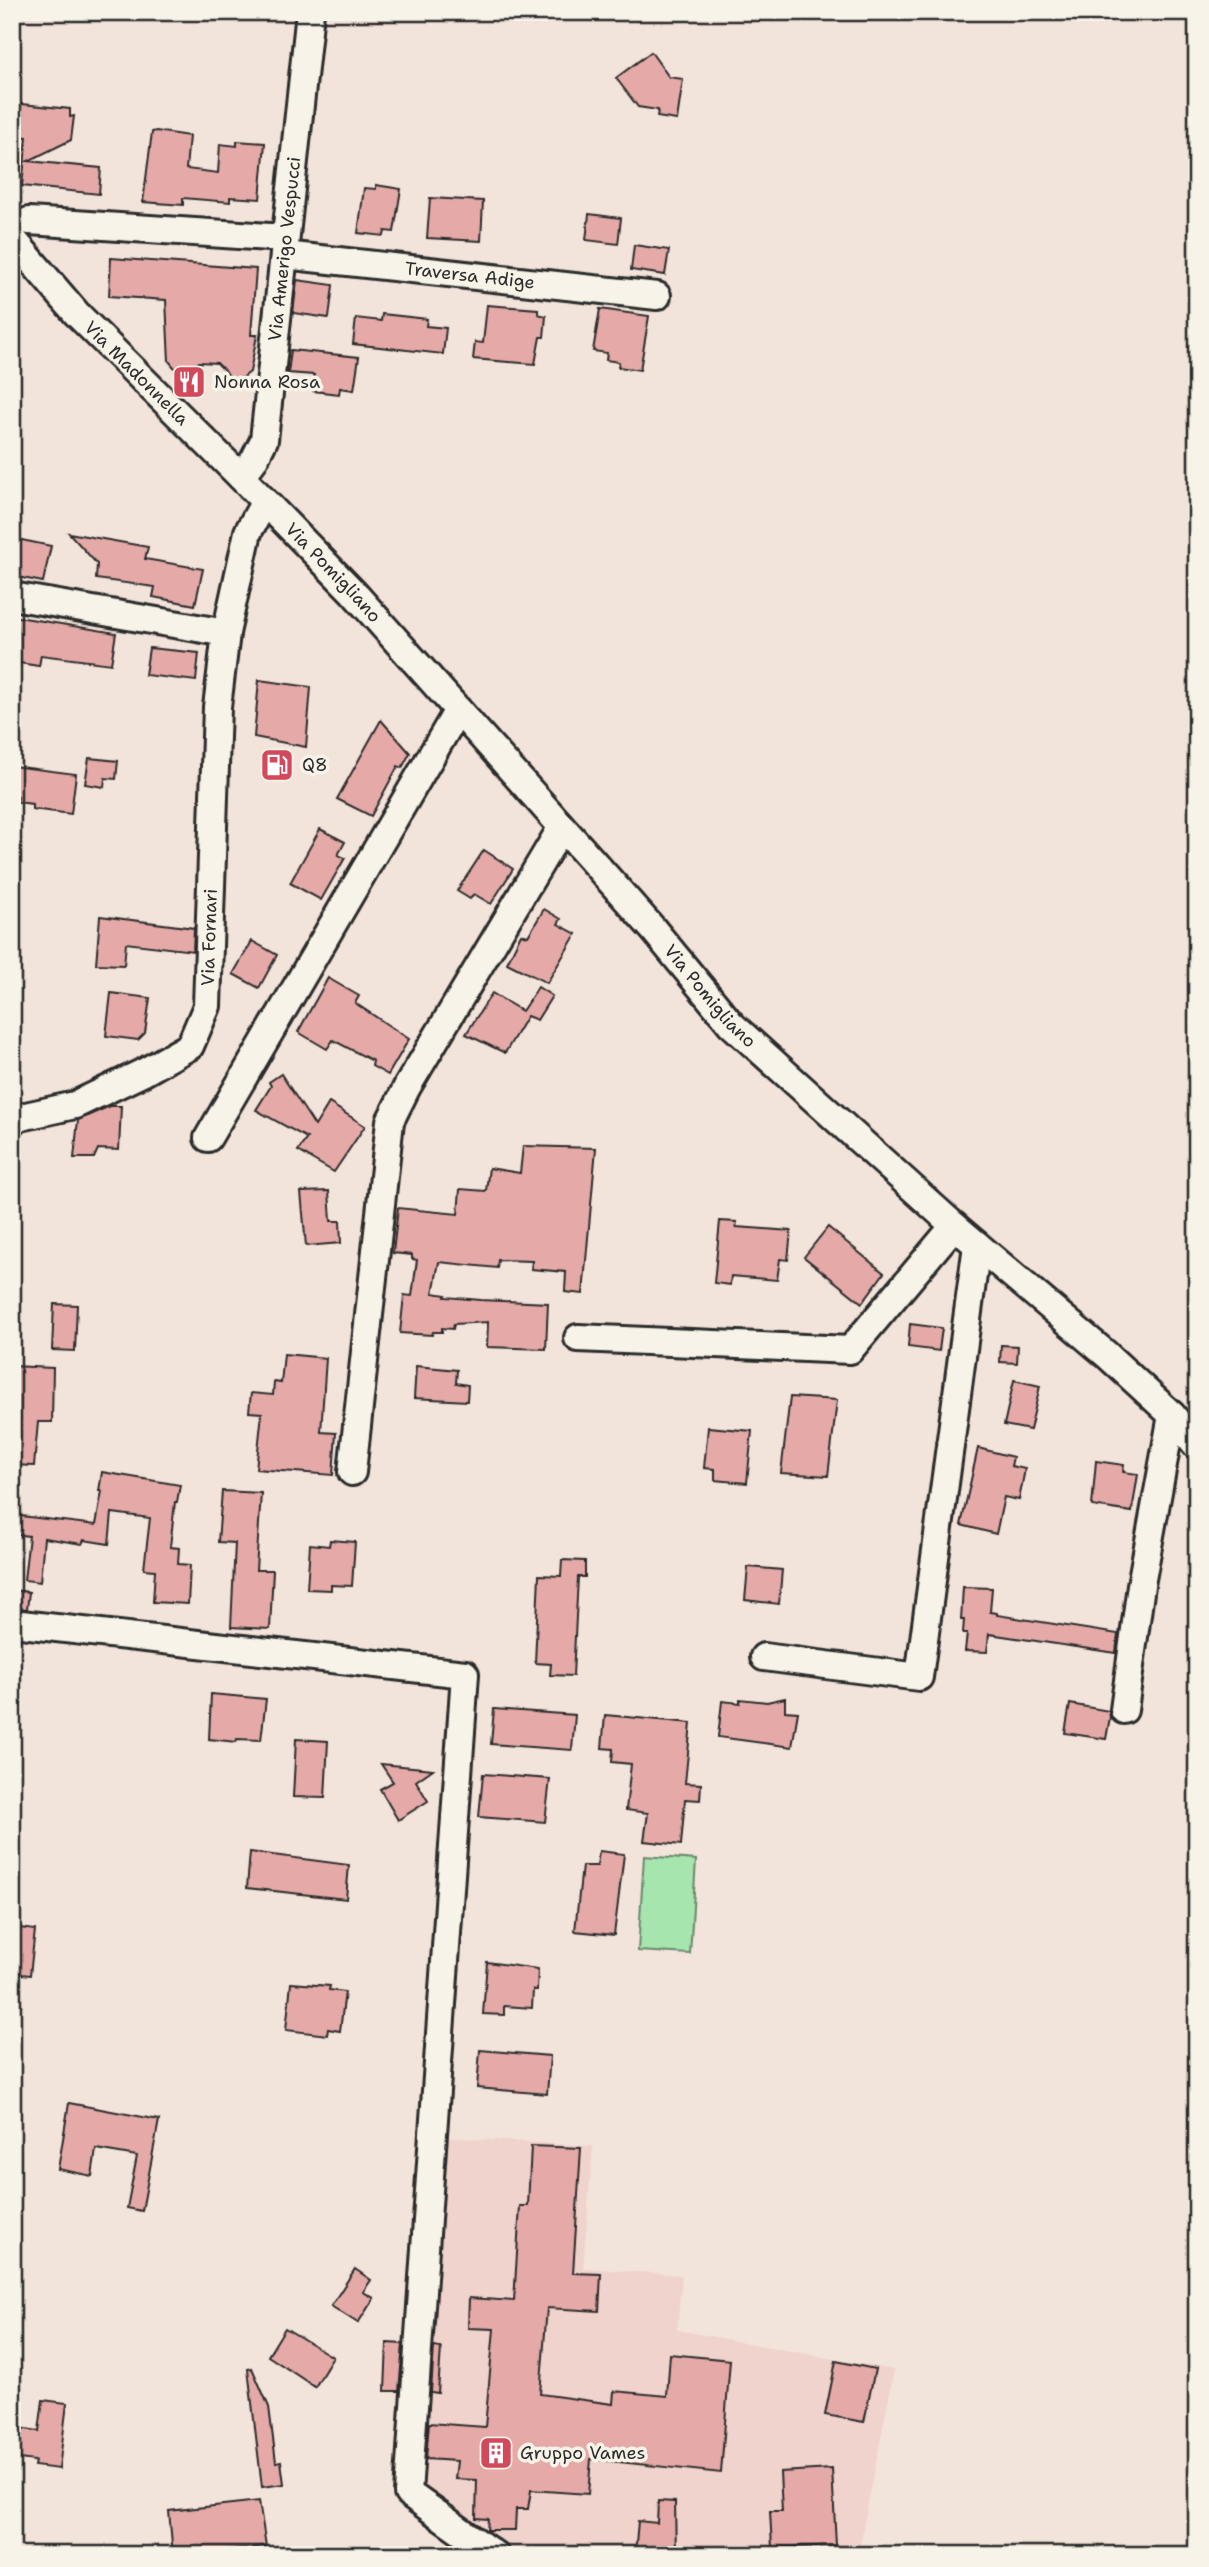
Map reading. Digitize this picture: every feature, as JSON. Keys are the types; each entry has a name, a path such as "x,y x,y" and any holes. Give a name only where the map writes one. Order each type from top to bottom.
{"street":[{"name":"Via Amerigo Vespucci","path":"241,477 264,440 310,12"},
{"name":"Traversa Adige","path":"21,229 285,246 657,296"},
{"name":"Via Madonnella","path":"21,229 77,314 264,503"},
{"name":"Via Fornari","path":"12,1118 75,1105 144,1072 190,1046 207,1006 217,720 226,633 248,532 264,503"},
{"name":"Via Pomigliano","path":"264,503 353,593 458,710 653,929 731,1024 954,1226 1185,1418 1197,1446"},
{"path":"12,596 226,633"},
{"path":"208,1139 458,710"},
{"path":"352,1472 390,1121 407,1087 562,827"},
{"path":"578,1338 850,1350 954,1226"},
{"path":"764,1657 919,1677 977,1245"},
{"path":"1124,1710 1141,1585 1185,1418"},
{"path":"12,1623 465,1674 408,2493 495,2555"}],"shaded area":[{"path":"443,2137 593,2146 583,2268 682,2275 677,2330 894,2370 858,2555 505,2555 420,2494"}],"green space":[{"path":"644,1856 696,1860 690,1954 638,1951"}],"building":[{"path":"651,52 669,77 683,79 677,120 657,117 658,110 638,107 616,78"},
{"path":"12,103 70,109 70,117 74,116 71,140 28,161 101,168 99,194 22,186 27,137 12,136"},
{"path":"152,132 189,136 186,169 218,173 220,144 237,146 237,141 265,143 260,199 230,197 230,202 183,198 183,205 143,202"},
{"path":"376,185 401,189 394,232 385,231 384,236 358,233 364,188 376,189"},
{"path":"430,198 483,201 481,241 427,238"},
{"path":"589,214 621,218 618,244 586,240"},
{"path":"634,245 669,250 665,275 631,270"},
{"path":"111,258 256,269 251,335 257,335 250,372 236,383 217,363 199,362 183,378 169,361 166,300 109,296"},
{"path":"297,280 333,285 329,318 293,313"},
{"path":"487,305 538,309 538,314 546,316 544,337 540,337 535,364 473,359 475,342 483,343"},
{"path":"600,309 649,316 640,370 618,367 619,362 606,360 607,353 593,351"},
{"path":"382,314 427,319 426,326 446,328 443,354 353,344 356,318 381,321"},
{"path":"291,350 359,357 354,390 340,388 339,394 313,391 314,375 288,373"},
{"path":"69,533 148,547 145,559 203,569 195,605 153,597 155,587 96,579 97,564"},
{"path":"12,538 51,546 43,582 12,576"},
{"path":"12,616 116,633 111,664 41,655 39,666 12,662"},
{"path":"149,648 199,653 196,681 145,675"},
{"path":"259,680 311,687 306,747 254,737"},
{"path":"381,720 410,753 402,768 398,766 371,816 337,799"},
{"path":"89,758 118,761 116,779 105,778 104,787 85,784"},
{"path":"12,766 76,774 71,814 32,809 32,804 17,802 18,797 12,796"},
{"path":"320,829 345,842 338,855 345,858 321,900 290,883"},
{"path":"484,850 513,869 491,904 474,894 470,899 457,891"},
{"path":"544,909 561,919 558,924 576,934 547,983 507,963 521,934 528,936"},
{"path":"100,916 194,928 193,951 126,943 124,965 96,964"},
{"path":"252,941 277,955 259,988 233,974"},
{"path":"328,978 359,996 355,1003 409,1039 388,1075 372,1066 373,1061 333,1040 327,1049 298,1032"},
{"path":"538,987 552,996 537,1020 527,1016 505,1053 466,1034 492,993 522,1011"},
{"path":"111,993 150,998 145,1033 138,1040 106,1036"},
{"path":"281,1074 315,1126 329,1103 365,1126 334,1172 298,1151 307,1138 256,1110 271,1086 269,1082"},
{"path":"110,1106 121,1106 119,1150 98,1149 94,1158 74,1158 78,1120"},
{"path":"523,1146 596,1148 583,1294 565,1292 566,1272 531,1269 532,1261 498,1260 497,1268 439,1262 433,1293 446,1295 445,1297 548,1303 546,1349 487,1347 488,1322 454,1324 453,1329 442,1328 442,1332 433,1332 432,1335 400,1333 404,1295 412,1296 417,1260 412,1259 412,1255 393,1253 398,1208 458,1214 460,1189 486,1191 489,1168 520,1173"},
{"path":"329,1191 331,1221 340,1221 341,1243 306,1246 301,1192"},
{"path":"720,1221 737,1222 736,1227 791,1231 788,1260 780,1259 777,1280 731,1276 730,1285 714,1283"},
{"path":"828,1227 884,1273 862,1303 804,1257"},
{"path":"54,1304 77,1305 75,1351 52,1350"},
{"path":"910,1324 942,1328 939,1351 908,1347"},
{"path":"1001,1345 1018,1346 1017,1363 1000,1362"},
{"path":"284,1354 326,1358 321,1432 336,1433 333,1475 256,1469 262,1413 249,1412 251,1393 273,1395 274,1382 281,1383"},
{"path":"12,1366 53,1368 52,1422 38,1422 34,1466 12,1465"},
{"path":"416,1366 457,1370 456,1383 468,1385 467,1401 414,1398"},
{"path":"1014,1380 1040,1386 1030,1430 1004,1425"},
{"path":"790,1397 837,1400 828,1476 781,1473"},
{"path":"708,1427 752,1431 747,1483 715,1480 715,1469 704,1468"},
{"path":"978,1448 1013,1457 1011,1466 1025,1469 1019,1500 1004,1497 996,1534 961,1525"},
{"path":"1096,1461 1124,1465 1123,1472 1138,1474 1132,1512 1092,1506"},
{"path":"102,1472 180,1485 175,1502 170,1547 179,1548 178,1564 190,1565 188,1604 153,1602 155,1570 144,1569 150,1518 112,1513 109,1544 84,1540 82,1544 44,1538 40,1582 24,1580 29,1536 12,1534 12,1515 96,1525 102,1491 99,1491"},
{"path":"222,1491 261,1493 256,1570 273,1570 270,1629 231,1627 235,1543 218,1542"},
{"path":"330,1540 355,1542 352,1586 331,1585 331,1590 307,1589 310,1544 329,1546"},
{"path":"562,1560 585,1561 585,1577 578,1577 573,1676 550,1675 551,1664 535,1663 539,1575 561,1576"},
{"path":"748,1567 782,1570 779,1604 745,1600"},
{"path":"963,1587 992,1588 990,1612 997,1615 1118,1634 1116,1653 989,1634 987,1652 965,1651 967,1633 963,1633 964,1620 961,1620"},
{"path":"12,1590 29,1592 27,1609 12,1607"},
{"path":"211,1694 266,1699 261,1740 237,1739 236,1742 209,1739"},
{"path":"785,1698 785,1711 798,1712 792,1747 718,1737 722,1701 740,1703 740,1699 767,1702"},
{"path":"1070,1704 1109,1711 1106,1739 1065,1733"},
{"path":"494,1709 575,1715 572,1750 491,1744"},
{"path":"605,1715 691,1723 685,1783 701,1784 700,1800 685,1799 681,1845 644,1841 648,1813 626,1810 631,1764 612,1762 613,1749 602,1748"},
{"path":"296,1739 328,1741 325,1798 293,1797"},
{"path":"381,1764 433,1769 416,1781 428,1801 398,1820 380,1789 393,1782"},
{"path":"483,1774 550,1779 545,1822 479,1817"},
{"path":"599,1851 624,1854 614,1935 575,1931 582,1866 597,1866"},
{"path":"250,1852 349,1865 346,1899 247,1888"},
{"path":"12,1927 35,1930 30,1975 12,1973"},
{"path":"487,1962 538,1969 537,1990 533,1990 532,2008 504,2006 504,2015 483,2014"},
{"path":"291,1983 330,1986 329,1990 345,1992 340,2031 328,2029 327,2035 286,2030"},
{"path":"480,2050 550,2056 547,2094 477,2088"},
{"path":"69,2103 159,2120 142,2211 127,2208 137,2156 96,2149 92,2176 58,2169"},
{"path":"531,2146 581,2148 573,2273 601,2274 599,2311 547,2308 540,2394 613,2404 614,2391 667,2396 670,2354 730,2360 721,2473 591,2459 588,2494 531,2490 528,2509 516,2509 515,2530 487,2530 488,2519 476,2518 477,2480 455,2479 457,2461 426,2459 429,2423 485,2427 494,2329 468,2328 469,2298 514,2301 520,2206 528,2206"},
{"path":"355,2269 371,2280 363,2292 374,2298 358,2323 331,2306"},
{"path":"285,2328 333,2357 315,2387 268,2356"},
{"path":"387,2343 403,2344 399,2391 385,2391"},
{"path":"434,2347 441,2348 438,2393 431,2392"},
{"path":"836,2361 875,2369 864,2422 825,2415"},
{"path":"252,2368 269,2407 276,2462 281,2461 284,2484 262,2487 248,2369"},
{"path":"43,2400 67,2403 59,2469 34,2466 35,2461 12,2458 12,2427 39,2431"},
{"path":"832,2469 836,2545 772,2548 770,2511 782,2511 780,2472"},
{"path":"259,2501 266,2546 173,2555 169,2511"},
{"path":"658,2501 675,2502 676,2555 635,2555 638,2521 657,2523"}],"place":[{"name":"Nonna Rosa","path":"189,382"},
{"name":"Q8","path":"277,765"},
{"name":"Gruppo Vames","path":"496,2453"}]}
